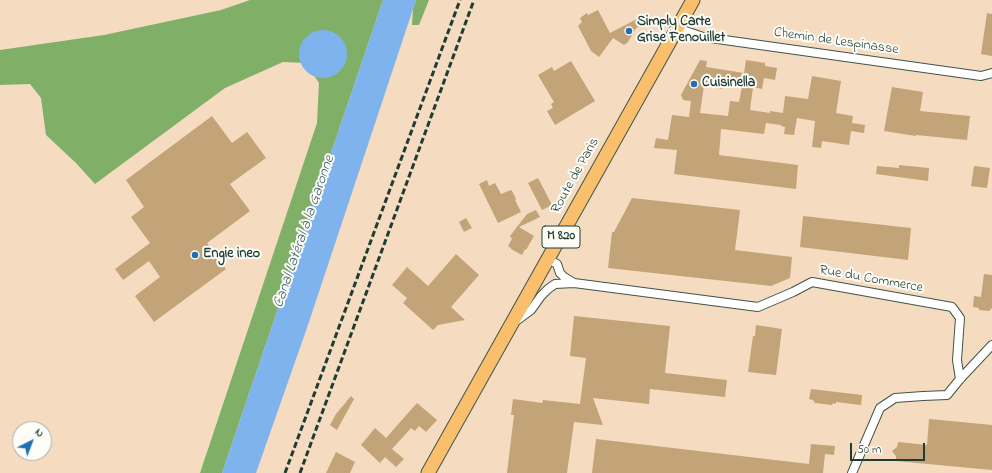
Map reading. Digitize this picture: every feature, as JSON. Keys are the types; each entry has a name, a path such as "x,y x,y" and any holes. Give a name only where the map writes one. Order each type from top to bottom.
{"main road":[{"name":"Route de Paris","path":"429,473 693,0"}],"street":[{"name":"Chemin de Lespinasse","path":"677,28 703,37 981,76 992,73"},
{"path":"548,259 557,264 560,273 564,277 574,282"},
{"name":"Rue du Commerce","path":"512,324 531,310 540,296 548,289 555,284 561,283 574,282 758,307 812,282 952,307 960,318 957,360 960,379"},
{"path":"852,473 880,408 895,398 947,395 992,345"}],"green space":[{"path":"250,0 383,0 222,473 200,473 317,123 319,83 306,63 283,62 225,88 95,184 76,163 46,135 41,98 30,84 0,85 0,50 104,35 221,10"},
{"path":"416,0 429,0 419,25 412,25 413,9"}],"water":[{"name":"Canal Latéral à la Garonne","path":"383,0 416,0 308,325 256,473 222,473"},
{"path":"323,30 332,32 340,37 345,45 347,54 345,63 340,71 332,76 323,78 314,76 306,71 301,63 299,54 301,45 306,37 314,32"}],"building":[{"path":"598,10 610,33 639,18 643,24 636,28 628,42 624,45 613,38 599,57 591,51 578,26 582,22 580,18 587,13 588,15"},
{"path":"987,13 992,14 992,56 981,54"},
{"path":"700,60 707,61 706,67 744,73 746,60 765,63 765,66 777,68 775,80 764,78 762,89 753,87 750,110 783,113 785,96 808,99 812,76 841,81 836,113 853,116 852,123 865,125 864,133 851,131 849,145 822,141 821,148 812,147 815,121 797,118 794,135 784,134 785,127 781,125 766,123 764,134 721,129 719,155 798,165 796,189 674,174 677,150 654,148 656,138 668,140 672,115 689,117 691,101 683,100 681,95","holes":["723,84 742,87 739,102 730,101 728,116 700,113 704,85 722,89"]},
{"path":"571,61 595,101 555,125 547,111 553,108 551,104 554,102 538,75 552,67 554,71"},
{"path":"892,87 923,92 920,111 970,116 967,140 916,136 884,131"},
{"path":"212,116 232,143 247,132 266,158 230,184 250,211 207,243 226,269 154,322 135,296 160,277 149,261 123,280 115,269 150,243 131,217 144,207 126,180"},
{"path":"899,165 929,168 928,181 876,174 877,166 899,168"},
{"path":"974,166 990,168 987,188 971,186"},
{"path":"538,178 552,205 542,210 528,183"},
{"path":"487,180 489,186 495,183 501,194 511,190 521,212 498,223 479,184"},
{"path":"632,198 740,210 735,250 792,257 790,278 771,286 608,268 612,232 614,232"},
{"path":"536,210 540,217 519,227 534,236 522,255 508,246 512,239 510,236 527,214"},
{"path":"803,216 911,228 908,260 800,247"},
{"path":"466,218 472,228 464,232 459,222"},
{"path":"456,254 479,275 451,307 465,320 438,325 433,330 403,303 407,298 392,285 407,267 428,286"},
{"path":"984,274 992,275 992,308 989,311 979,310 979,308 973,307 974,296 981,297"},
{"path":"574,316 670,326 665,373 727,380 725,397 650,389 649,404 593,398 603,425 574,422 567,473 507,473 514,415 511,415 513,399 542,403 543,400 580,404 586,358 570,356"},
{"path":"756,325 782,329 776,375 748,372"},
{"path":"811,389 862,395 861,405 836,402 836,404 833,403 832,405 815,403 813,400 809,399"},
{"path":"351,396 354,399 337,430 330,425 336,414"},
{"path":"417,403 437,420 426,432 419,426 415,431 411,428 392,449 404,459 396,467 385,457 380,463 361,445 375,428 386,438"},
{"path":"929,419 992,425 992,470 896,461 896,456 892,451 897,447 898,442 927,445"},
{"path":"596,439 809,464 811,444 835,446 834,455 825,454 823,473 592,473"},
{"path":"336,452 355,462 350,473 326,473"}],"railway":[{"path":"285,473 460,0"},
{"path":"300,473 474,0"}],"place":[{"name":"Simply Carte Grise Fenouillet","path":"629,31"},
{"name":"Cuisinella","path":"694,84"},
{"name":"Engie ineo","path":"195,255"}]}
